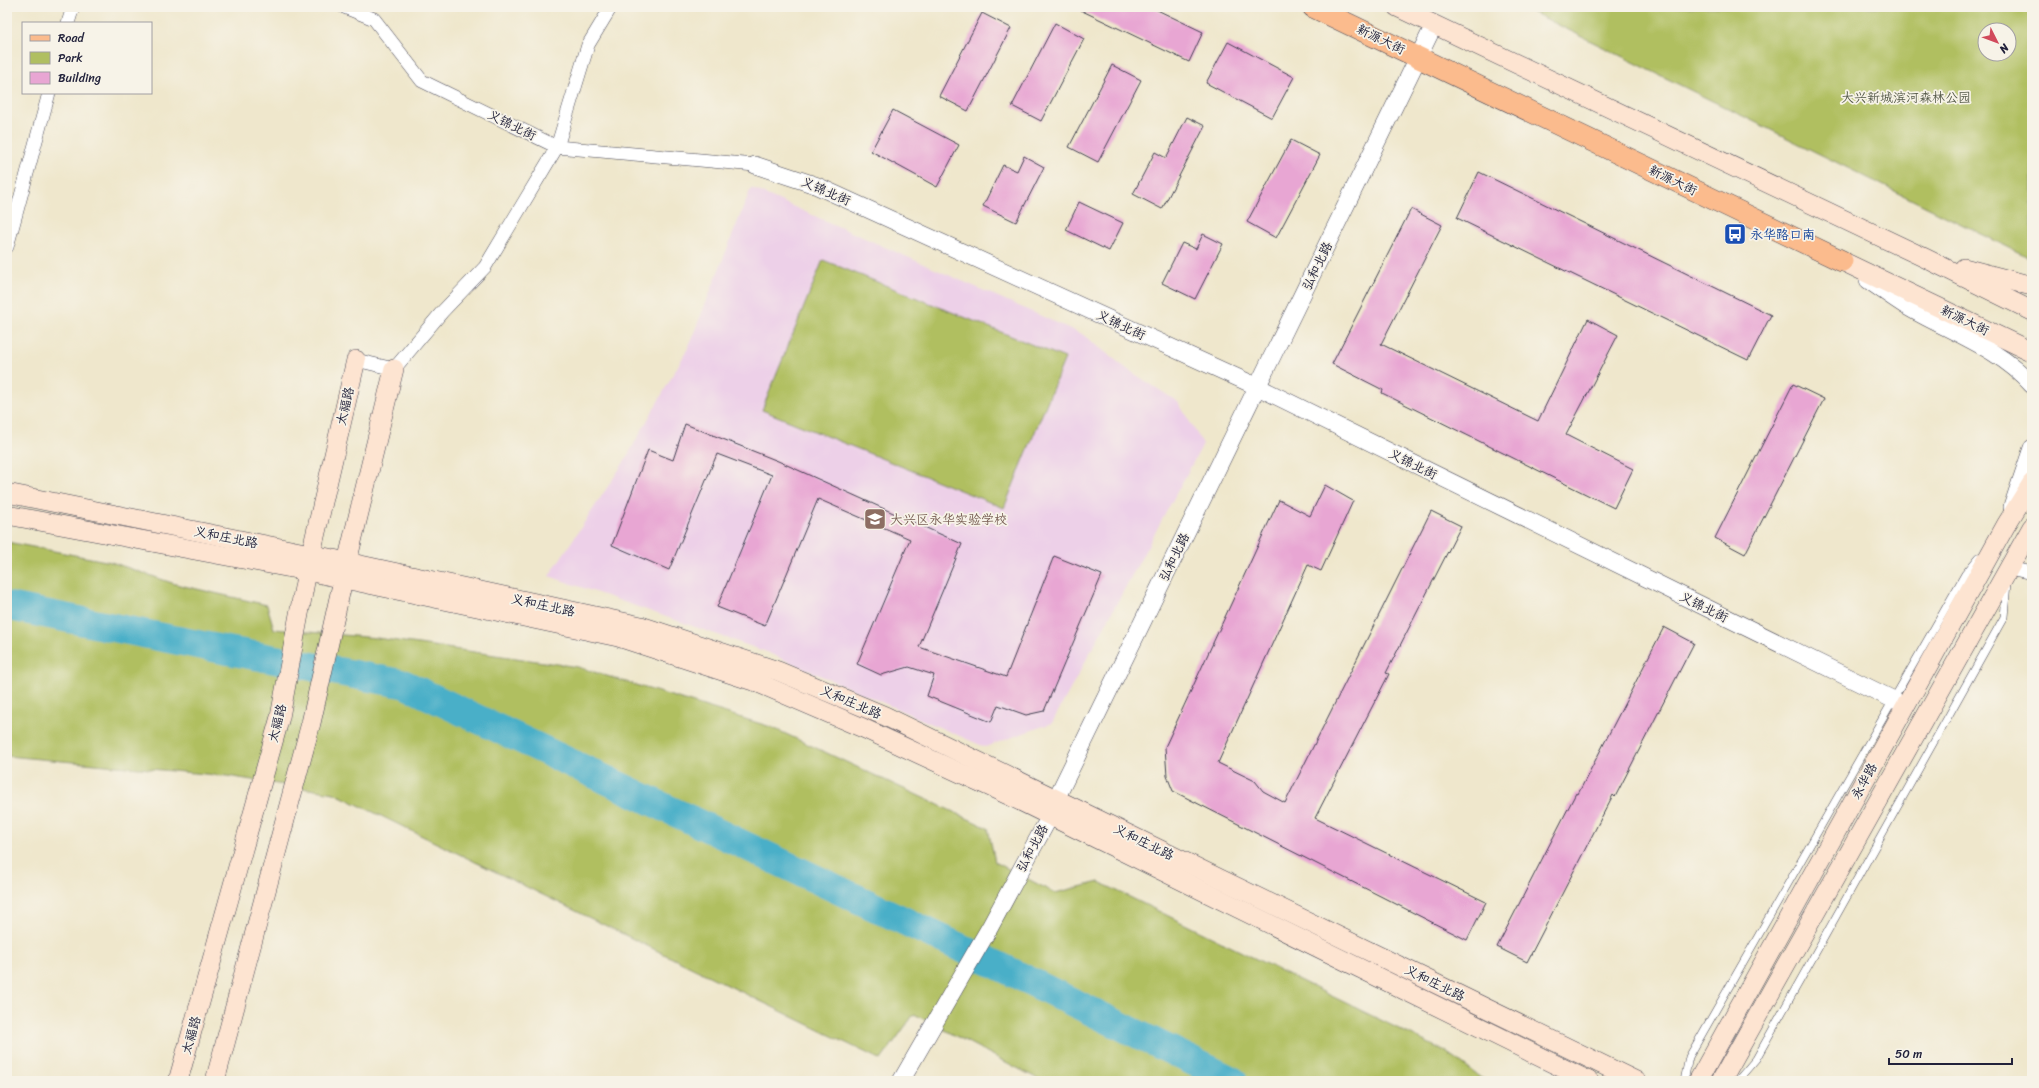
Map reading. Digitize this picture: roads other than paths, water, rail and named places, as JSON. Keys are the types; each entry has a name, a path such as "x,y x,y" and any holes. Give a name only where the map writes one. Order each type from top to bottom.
{"main road":[{"name":"新源大街","path":"1313,7 2032,352"},
{"path":"1397,7 2032,310"},
{"path":"1925,258 2032,286"},
{"name":"太福路","path":"178,1081 280,717 309,562 356,360"},
{"path":"215,1081 311,723 345,570 394,369"},
{"name":"永华路","path":"1698,1081 2006,525 2032,483"},
{"name":"义和庄北路","path":"7,493 345,570 641,626 778,671 885,716 1053,808 1588,1081"},
{"name":"义和庄北路","path":"7,515 309,562"},
{"name":"永华路","path":"1721,1081 2032,527"},
{"path":"2009,568 2032,542"},
{"name":"义和庄北路","path":"1053,808 1636,1081"}],"street":[{"path":"68,22 73,7"},
{"name":"义锦北街","path":"344,7 374,19 422,81 557,147 755,164 815,185 1258,387 1894,700"},
{"path":"356,360 394,369 442,312 485,267 557,147 588,45 611,7"},
{"name":"弘和北路","path":"901,1081 990,927 1053,808 1434,25"},
{"path":"7,247 49,94"},
{"path":"1842,261 1905,306 1987,350 2013,367 2032,385"},
{"path":"2006,525 2032,448"},
{"path":"2009,568 2032,573"}],"lane":[{"path":"1684,1081 1689,1057 1965,574 2006,525"},
{"path":"1737,1081 1756,1059 2004,617 2009,568"}],"waterway":[{"path":"7,606 404,684 995,964 1233,1081"}],"place":[{"name":"永华路口南","path":"1735,234"},
{"name":"大兴区永华实验学校","path":"875,519"}],"park label":[{"name":"大兴新城滨河森林公园","path":"1906,97"}]}
